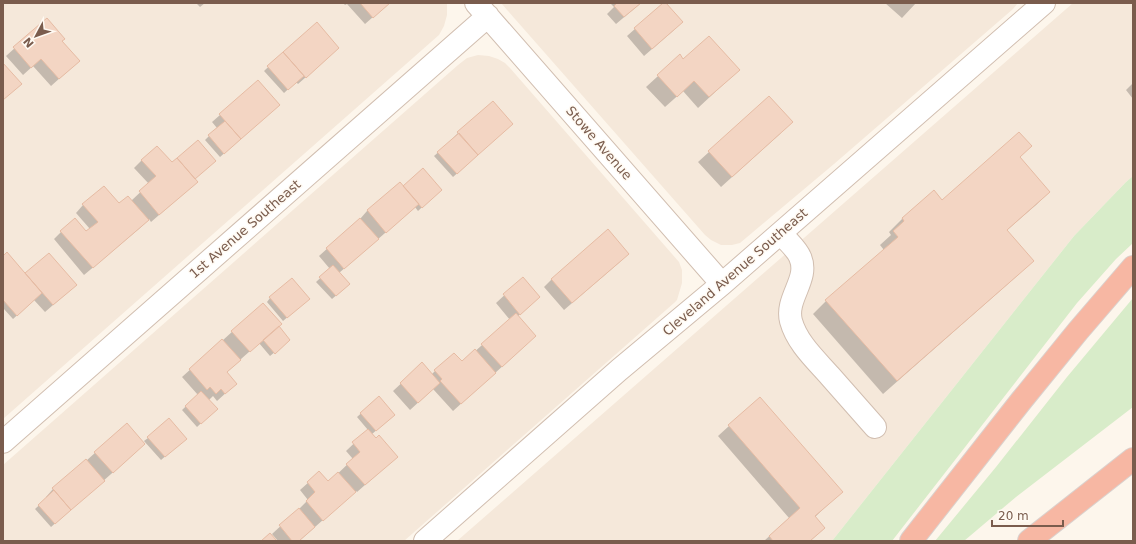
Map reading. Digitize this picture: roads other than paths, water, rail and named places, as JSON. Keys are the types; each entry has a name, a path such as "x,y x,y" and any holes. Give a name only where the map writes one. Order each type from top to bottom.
{"highway":[{"path":"911,541 1068,343 1133,267"},
{"path":"1029,541 1133,459"}],"street":[{"name":"Cleveland Avenue Southeast","path":"425,541 619,370 722,284 1044,3"},
{"name":"Stowe Avenue","path":"482,10 722,284"},
{"name":"1st Avenue Southeast","path":"3,442 482,10"},
{"path":"780,233 800,255 804,266 802,277 790,307 791,320 797,335 808,351 874,427"}]}
